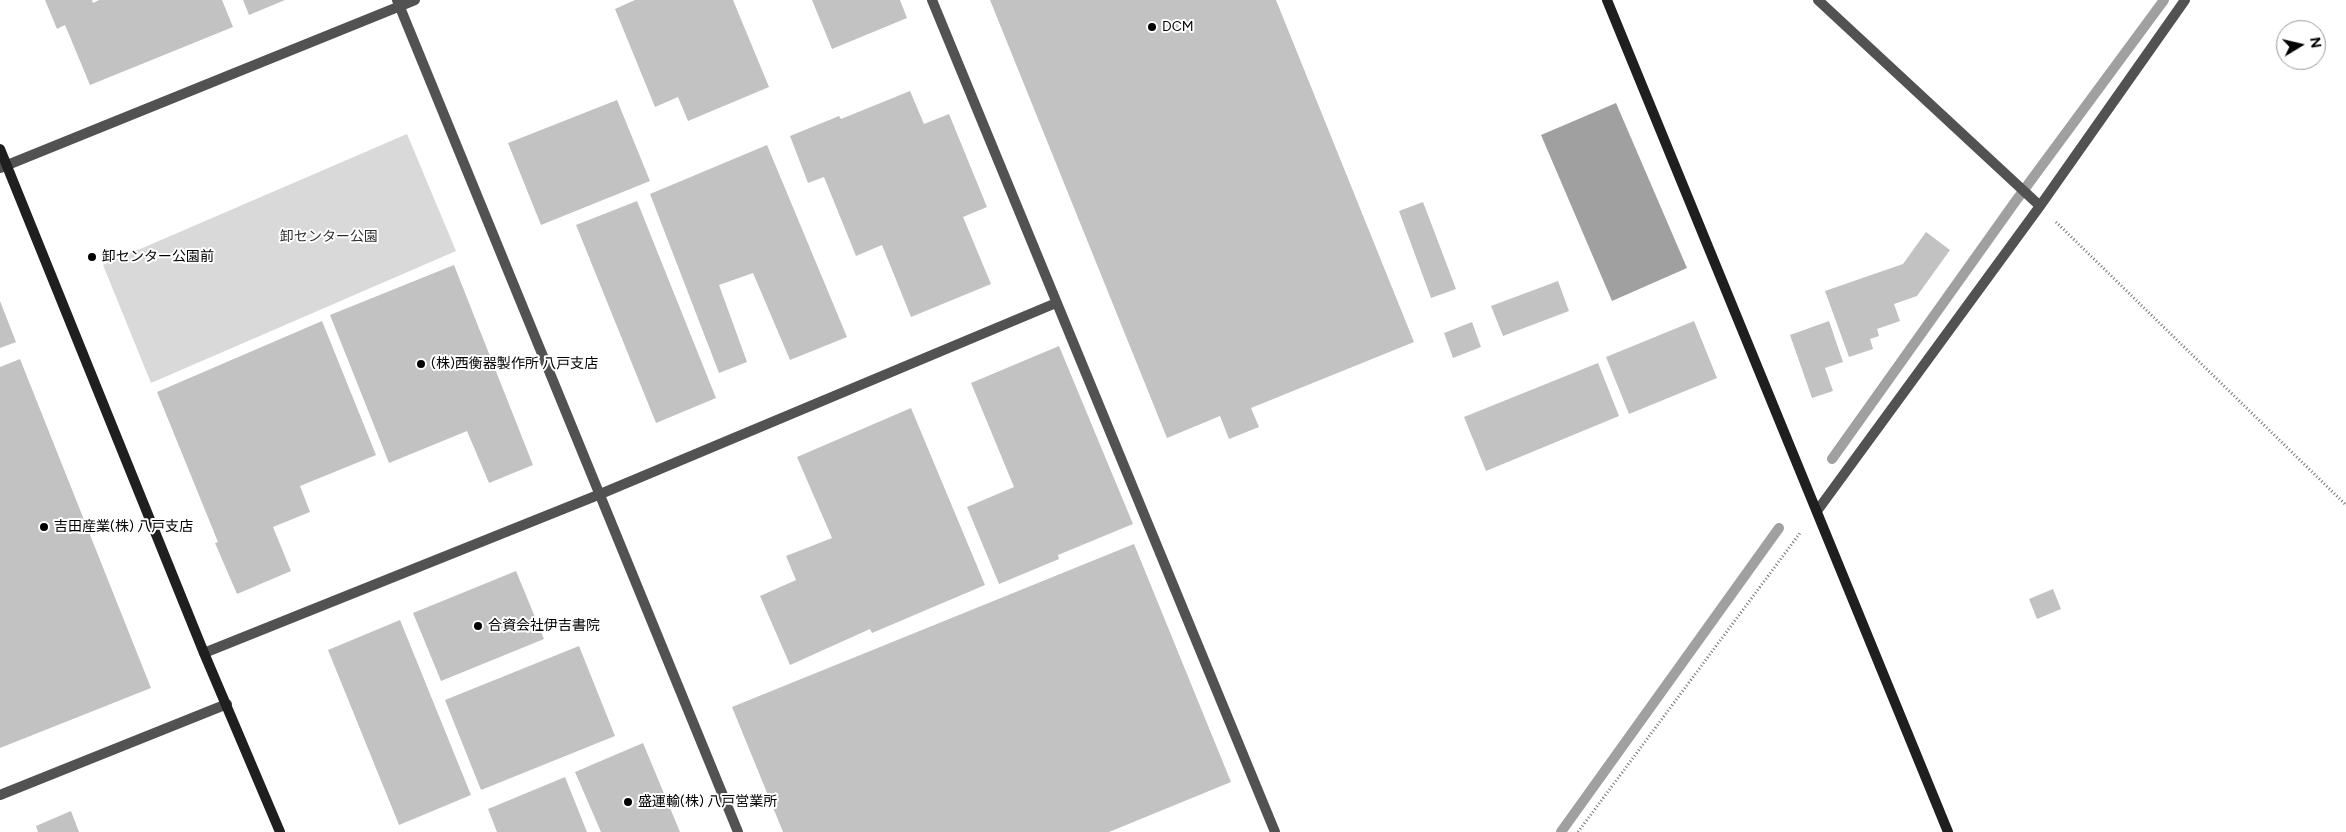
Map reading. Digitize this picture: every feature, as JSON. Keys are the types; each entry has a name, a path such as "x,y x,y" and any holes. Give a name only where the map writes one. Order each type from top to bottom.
{"street":[{"path":"3,166 399,3 415,0"},
{"path":"932,0 1275,832"},
{"path":"1607,0 1948,832"},
{"path":"1818,0 2040,206"},
{"path":"1817,510 2040,206 2185,0"},
{"path":"399,3 598,495 738,832"},
{"path":"0,149 3,166 280,832"},
{"path":"204,653 598,495 1056,303"},
{"path":"0,794 227,704"}],"path":[{"path":"2040,206 2346,505"},
{"path":"1578,832 1817,510"}],"green space":[{"name":"卸センター公園","path":"407,134 456,251 151,383 103,265"}],"shaded area":[{"path":"1616,103 1687,268 1612,301 1541,135"}],"building":[{"path":"45,0 92,0 93,3 99,0 222,0 233,27 90,85 65,25 57,29"},
{"path":"243,0 285,0 249,15"},
{"path":"635,0 733,0 769,87 688,121 678,97 655,107 615,9"},
{"path":"812,0 900,0 907,18 832,49"},
{"path":"990,0 1276,0 1414,342 1251,408 1259,427 1229,439 1220,416 1167,438"},
{"path":"910,91 924,124 949,114 987,207 963,217 991,284 911,317 882,245 856,256 824,177 808,183 790,136 839,116 841,119"},
{"path":"617,100 650,181 541,225 508,143"},
{"path":"767,145 847,337 790,360 753,273 719,285 747,362 719,373 650,194"},
{"path":"637,201 716,398 656,423 576,225"},
{"path":"1423,202 1456,289 1431,298 1399,211"},
{"path":"1926,232 1950,250 1917,296 1894,304 1900,321 1877,329 1879,336 1870,339 1873,349 1849,357 1825,291 1903,264"},
{"name":"(株)西衡器製作所 八戸支店","path":"454,265 533,465 489,483 467,431 389,463 330,315"},
{"path":"1558,281 1569,311 1503,336 1491,306"},
{"path":"0,301 16,342 0,348"},
{"path":"322,321 376,455 300,486 310,512 273,527 291,571 237,594 215,543 218,542 157,392"},
{"path":"1694,321 1717,378 1629,414 1606,357"},
{"path":"1829,321 1843,362 1825,368 1833,391 1812,398 1790,335"},
{"path":"1472,322 1481,347 1453,358 1444,333"},
{"path":"1059,346 1133,524 1058,555 1059,559 999,584 967,507 1014,487 971,383"},
{"name":"吉田産業(株) 八戸支店","path":"20,359 151,688 0,748 0,367"},
{"path":"1598,363 1619,416 1486,471 1464,417"},
{"path":"911,408 985,585 872,633 870,629 790,665 760,596 796,580 786,556 832,538 797,457"},
{"path":"1134,544 1231,782 1109,832 783,832 732,707"},
{"name":"合資会社伊吉書院","path":"516,571 544,639 441,681 413,613"},
{"path":"2053,589 2061,609 2037,619 2029,599"},
{"path":"400,620 471,795 399,825 328,650"},
{"path":"579,646 615,736 481,790 445,700"},
{"name":"盛運輸(株) 八戸営業所","path":"643,743 680,832 601,832 575,772"},
{"path":"565,777 587,832 497,832 488,809"},
{"path":"71,811 79,832 38,832 36,826"}],"waterway":[{"path":"1832,459 2015,202 2164,0"},
{"path":"1561,832 1779,528"}],"place":[{"name":"DCM","path":"1152,27"},
{"name":"卸センター公園前","path":"92,257"},
{"name":"(株)西衡器製作所 八戸支店","path":"421,364"},
{"name":"吉田産業(株) 八戸支店","path":"44,527"},
{"name":"合資会社伊吉書院","path":"478,626"},
{"name":"盛運輸(株) 八戸営業所","path":"628,802"}]}
